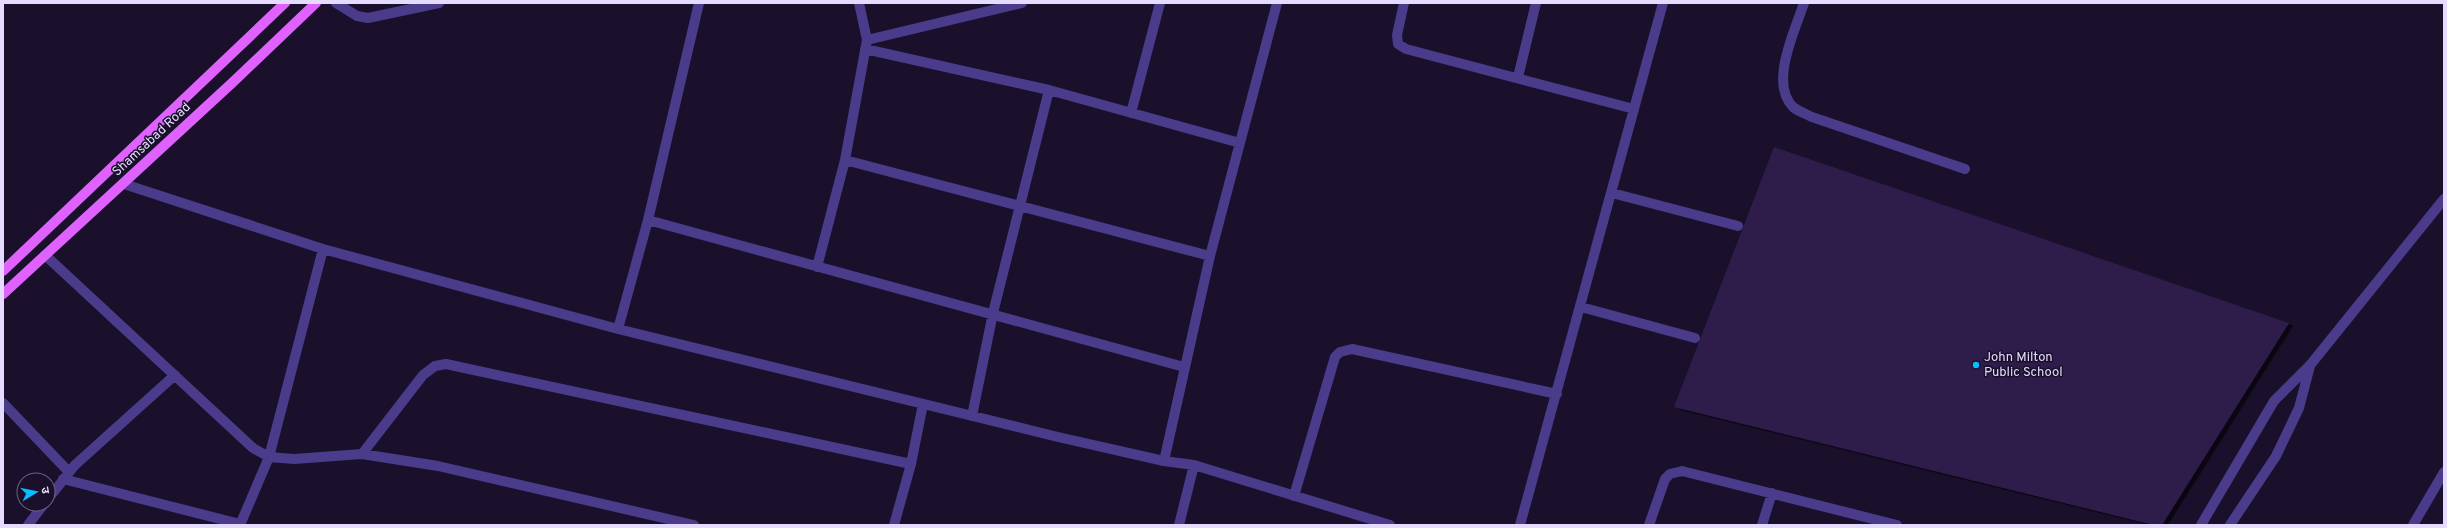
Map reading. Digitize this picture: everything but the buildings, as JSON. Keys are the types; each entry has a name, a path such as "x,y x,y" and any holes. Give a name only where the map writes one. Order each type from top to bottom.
{"main road":[{"name":"Shamsabad Road","path":"3,271 286,3"},
{"name":"Shamsabad Road","path":"3,294 124,184 316,3"}],"street":[{"path":"336,3 357,16 368,18 439,3"},
{"path":"618,329 648,220 699,3"},
{"path":"817,266 845,160 866,45 859,3"},
{"path":"866,45 1022,3"},
{"path":"1131,113 1160,3"},
{"path":"1164,461 1210,256 1277,3"},
{"path":"1404,3 1397,35 1398,44 1406,49 1518,77 1634,109"},
{"path":"1518,77 1536,3"},
{"path":"1520,525 1581,308 1662,3"},
{"path":"1804,3 1783,69 1783,90 1793,107 1812,117 1965,169"},
{"path":"866,45 1049,90 1240,143"},
{"path":"972,416 993,313 1049,90"},
{"path":"845,160 1021,205 1210,256"},
{"path":"124,184 323,249 618,329 972,416 1164,461 1194,465 1390,525"},
{"path":"1612,193 1738,226"},
{"path":"2201,525 2274,401 2311,364 2444,199"},
{"path":"648,220 993,313 1184,367"},
{"path":"3,403 66,476 240,524 269,457 323,249"},
{"path":"46,255 253,448 269,457 294,459 362,454 438,466 694,525"},
{"path":"1581,308 1695,338"},
{"path":"1294,496 1335,357 1344,350 1352,349 1557,394"},
{"path":"362,454 423,375 435,366 446,364 911,464"},
{"path":"2230,525 2279,449 2299,408 2311,364"},
{"path":"56,489 66,476 175,375"},
{"path":"894,525 911,464 923,404"},
{"path":"1179,525 1194,465"},
{"path":"1649,525 1665,479 1675,472 1682,471 1897,525"},
{"path":"2413,525 2444,472"},
{"path":"1762,525 1772,493"},
{"path":"28,525 38,512"}],"place":[{"name":"John Milton Public School","path":"1976,365"}]}
